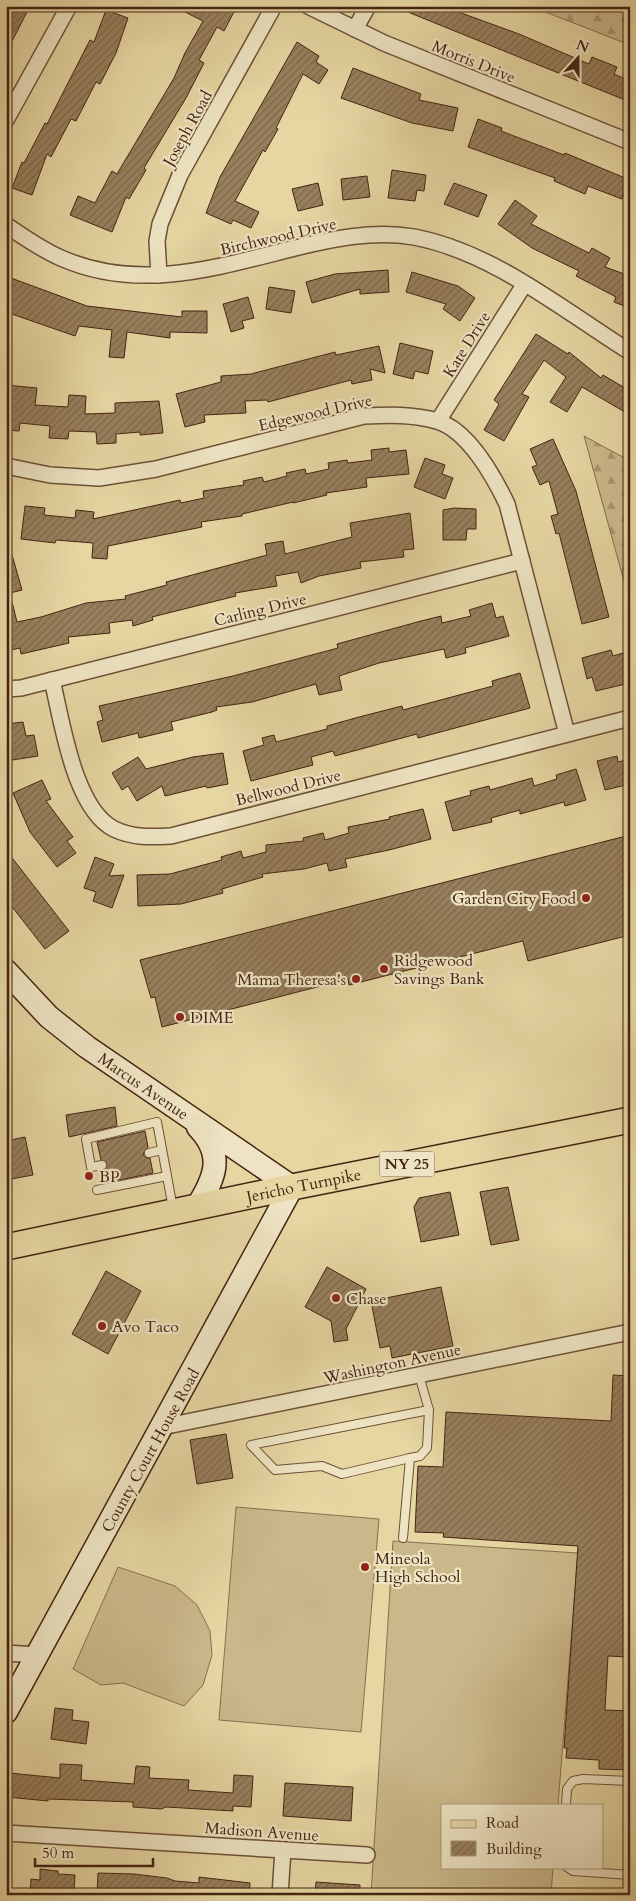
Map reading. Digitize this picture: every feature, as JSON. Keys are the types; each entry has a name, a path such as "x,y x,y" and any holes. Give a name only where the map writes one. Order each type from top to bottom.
{"main road":[{"name":"Marcus Avenue","path":"6,971 49,1017 87,1046 292,1187"},
{"path":"169,1102 199,1128 213,1147 215,1170 185,1210"},
{"name":"Jericho Turnpike","path":"6,1247 292,1187 630,1120"},
{"name":"County Court House Road","path":"6,1712 292,1187"}],"street":[{"path":"6,120 69,6"},
{"name":"Joseph Road","path":"158,275 157,241 160,224 180,175 274,6"},
{"name":"Morris Drive","path":"308,6 384,43 630,142"},
{"path":"355,29 368,6"},
{"name":"Birchwood Drive","path":"6,225 63,259 99,271 158,275 203,271 327,240 384,234 414,237 458,249 500,269 630,352"},
{"name":"Kate Drive","path":"438,421 524,285"},
{"name":"Edgewood Drive","path":"6,466 59,476 98,478 156,469 364,416 397,414 438,421 452,430 471,447 492,472 507,504 567,734"},
{"name":"Carling Drive","path":"6,689 21,688 522,561"},
{"name":"Bellwood Drive","path":"52,680 76,776 85,797 93,811 105,822 115,829 142,838 171,836 630,718"},
{"name":"Washington Avenue","path":"162,1427 630,1332"},
{"path":"6,1653 37,1655"},
{"name":"Madison Avenue","path":"6,1833 367,1855"},
{"path":"280,1895 283,1850"}],"lane":[{"path":"102,1164 92,1167 86,1139 157,1122 168,1176 185,1210"},
{"path":"149,1153 162,1150"},
{"path":"97,1190 168,1176"},
{"path":"418,1375 429,1410 427,1448 420,1456 342,1474 322,1466 275,1470 251,1446 429,1410"},
{"path":"403,1538 410,1458"},
{"path":"566,1804 567,1790 573,1781 583,1778 630,1780"},
{"path":"568,1868 573,1871 630,1875"}],"green space":[{"path":"530,6 614,6 630,14 630,45"},
{"path":"584,436 630,461 630,603"},
{"path":"236,1507 379,1519 361,1732 219,1720"},
{"path":"393,1541 578,1553 558,1804 441,1804 441,1868 553,1868 551,1895 371,1895"},
{"path":"118,1567 175,1586 197,1605 210,1631 212,1655 203,1685 184,1706 123,1683 101,1685 73,1669"}],"building":[{"path":"6,6 30,6 6,53"},
{"path":"173,6 237,6 224,31 217,27 199,60 204,63 186,98 144,168 146,170 129,199 126,197 112,232 70,215 78,196 95,203 112,171 117,174 174,78 185,53 203,21"},
{"path":"393,6 442,6 519,34 589,64 592,57 617,67 614,74 630,81 630,102"},
{"path":"106,10 128,18 116,53 100,84 96,82 76,121 71,119 51,157 47,154 32,195 12,188 22,162 24,163 45,123 47,124 90,40 94,42"},
{"path":"297,42 319,56 316,62 328,70 319,84 303,74 276,128 278,129 265,152 263,150 235,201 259,212 251,228 233,220 231,224 206,213 220,177"},
{"path":"353,68 421,94 419,100 458,108 453,131 412,123 341,98"},
{"path":"478,119 502,128 501,131 564,155 565,153 630,180 622,199 588,186 585,194 554,181 555,178 468,147"},
{"path":"392,170 426,175 424,191 417,190 415,201 388,198"},
{"path":"367,176 370,197 343,200 341,179"},
{"path":"318,183 323,205 298,211 292,189"},
{"path":"454,183 487,195 478,217 444,204"},
{"path":"515,200 537,216 531,224 589,253 592,248 610,258 605,267 630,276 630,308 614,302 616,297 576,276 579,271 532,248 498,224"},
{"path":"388,270 389,292 360,294 360,289 312,303 306,282 335,274"},
{"path":"412,272 458,286 475,298 460,321 443,309 446,304 406,292"},
{"path":"11,278 87,306 182,317 182,311 207,311 207,333 170,332 170,338 127,332 124,358 109,357 112,330 79,326 75,336 6,312 6,290"},
{"path":"269,287 295,291 291,313 266,309"},
{"path":"248,297 254,318 242,321 244,328 231,332 223,304"},
{"path":"536,334 568,354 569,352 601,378 603,375 630,391 630,415 582,387 567,412 550,402 566,377 544,360 522,394 529,397 504,441 484,430 499,404 494,400"},
{"path":"400,343 433,351 428,374 415,371 413,379 393,374"},
{"path":"379,346 385,373 370,369 372,380 352,384 351,380 268,402 267,400 245,401 246,413 204,415 205,422 185,427 176,394 221,382 221,376 251,374 335,352 336,355"},
{"path":"6,385 37,388 35,405 68,407 69,395 86,396 85,414 115,413 115,403 159,401 163,433 140,435 140,432 116,434 116,443 97,444 96,432 69,431 68,439 49,438 50,426 20,423 19,431 6,430"},
{"path":"553,439 576,491 609,617 582,624 559,533 556,534 551,516 558,514 549,481 540,485 532,467 537,465 530,449"},
{"path":"389,448 389,452 406,450 409,474 366,478 367,487 326,493 327,495 242,514 242,516 201,522 202,527 108,546 107,559 92,558 93,543 56,540 55,543 21,539 25,506 45,508 44,515 75,518 76,510 94,512 93,519 180,500 181,503 204,498 203,491 244,485 243,481 262,477 264,482 287,476 286,473 305,469 306,474 329,469 328,463 347,460 348,463 372,460 371,450"},
{"path":"425,458 445,465 442,474 453,478 445,499 414,487"},
{"path":"454,508 476,509 476,529 467,529 466,540 443,540 443,510"},
{"path":"410,513 414,549 403,550 404,557 360,562 361,568 319,576 301,583 298,572 275,576 277,586 235,593 236,596 152,617 153,620 133,626 132,620 109,623 110,633 68,637 69,643 21,654 20,648 6,651 6,599 11,598 17,622 41,617 86,603 126,599 125,596 167,585 166,582 267,555 265,544 283,541 285,554 352,537 350,523"},
{"path":"6,548 10,548 22,590 6,594"},
{"path":"492,603 496,618 503,616 509,636 465,648 466,653 446,658 444,649 379,663 339,676 342,690 319,695 316,684 252,702 216,707 217,710 212,712 171,722 173,730 139,738 138,733 102,742 97,722 103,720 99,706 233,676 338,648 337,644 441,616 442,623 471,616 469,610"},
{"path":"611,650 613,656 630,651 630,683 596,691 592,677 587,679 582,658"},
{"path":"520,673 530,708 418,738 417,734 335,756 333,751 311,757 313,765 251,781 243,751 264,745 262,738 274,735 276,742 327,729 327,726 359,717 402,706 403,710 493,686 492,681"},
{"path":"23,722 26,736 34,735 38,756 6,761 6,724"},
{"path":"223,753 228,784 207,788 206,786 165,796 162,786 137,801 128,786 122,790 112,773 138,757 146,769 193,757"},
{"path":"617,756 618,762 630,759 630,784 605,790 597,761"},
{"path":"576,769 586,800 565,806 564,802 520,814 520,810 491,818 492,822 453,831 445,802 471,795 470,791 489,786 490,790 532,778 534,786 557,779 556,775"},
{"path":"42,780 51,799 46,801 73,837 67,841 76,853 57,867 30,832 13,793"},
{"path":"423,809 431,839 345,859 347,867 329,871 327,863 304,869 262,874 263,877 222,889 223,893 181,904 138,906 137,875 170,874 222,860 221,857 241,851 243,858 266,852 266,845 304,841 303,838 323,833 325,840 349,833 348,827 390,819 389,817"},
{"path":"630,835 630,935 528,961 523,941 349,985 348,979 162,1027 155,997 151,998 140,960"},
{"path":"6,850 69,931 45,949 6,899"},
{"path":"95,857 114,864 109,876 124,875 112,908 93,901 96,892 84,888"},
{"path":"115,1107 117,1126 69,1137 66,1115"},
{"path":"145,1131 148,1147 143,1154 145,1157 150,1158 153,1173 105,1183 103,1171 107,1164 101,1160 97,1142"},
{"path":"25,1137 33,1175 6,1180 6,1141"},
{"path":"508,1187 519,1240 491,1245 480,1192"},
{"path":"450,1192 459,1235 421,1242 414,1207 419,1198"},
{"name":"Chase","path":"327,1267 366,1289 346,1329 348,1340 334,1342 331,1321 305,1307"},
{"path":"106,1271 141,1291 108,1354 72,1334"},
{"path":"441,1287 453,1346 392,1358 390,1346 380,1348 371,1301"},
{"path":"613,1375 630,1376 630,1657 608,1656 605,1710 630,1711 630,1770 599,1769 599,1760 566,1758 567,1748 564,1748 578,1546 443,1537 444,1533 415,1532 418,1466 443,1467 446,1412 611,1421"},
{"path":"226,1434 233,1478 197,1484 190,1440"},
{"path":"55,1708 73,1710 72,1720 89,1722 86,1744 51,1739"},
{"path":"60,1764 82,1765 81,1780 134,1784 136,1766 150,1767 149,1778 189,1780 188,1790 233,1793 234,1775 253,1776 251,1807 233,1806 233,1811 166,1807 161,1809 133,1807 133,1802 48,1799 48,1801 7,1797 9,1773 60,1778"},
{"path":"285,1783 353,1787 351,1821 283,1816"},
{"path":"40,1869 58,1871 58,1874 75,1875 74,1891 57,1890 56,1895 30,1894 31,1879 40,1880"},
{"path":"98,1873 134,1874 199,1883 199,1877 250,1883 249,1895 97,1894"},
{"path":"316,1882 360,1885 360,1895 315,1895"}],"place":[{"name":"Garden City Food","path":"586,898"},
{"name":"Ridgewood Savings Bank","path":"384,969"},
{"name":"Mama Theresa's","path":"356,979"},
{"name":"DIME","path":"180,1017"},
{"name":"BP","path":"89,1176"},
{"name":"Chase","path":"336,1298"},
{"name":"Avo Taco","path":"102,1326"},
{"name":"Mineola High School","path":"365,1567"}]}
